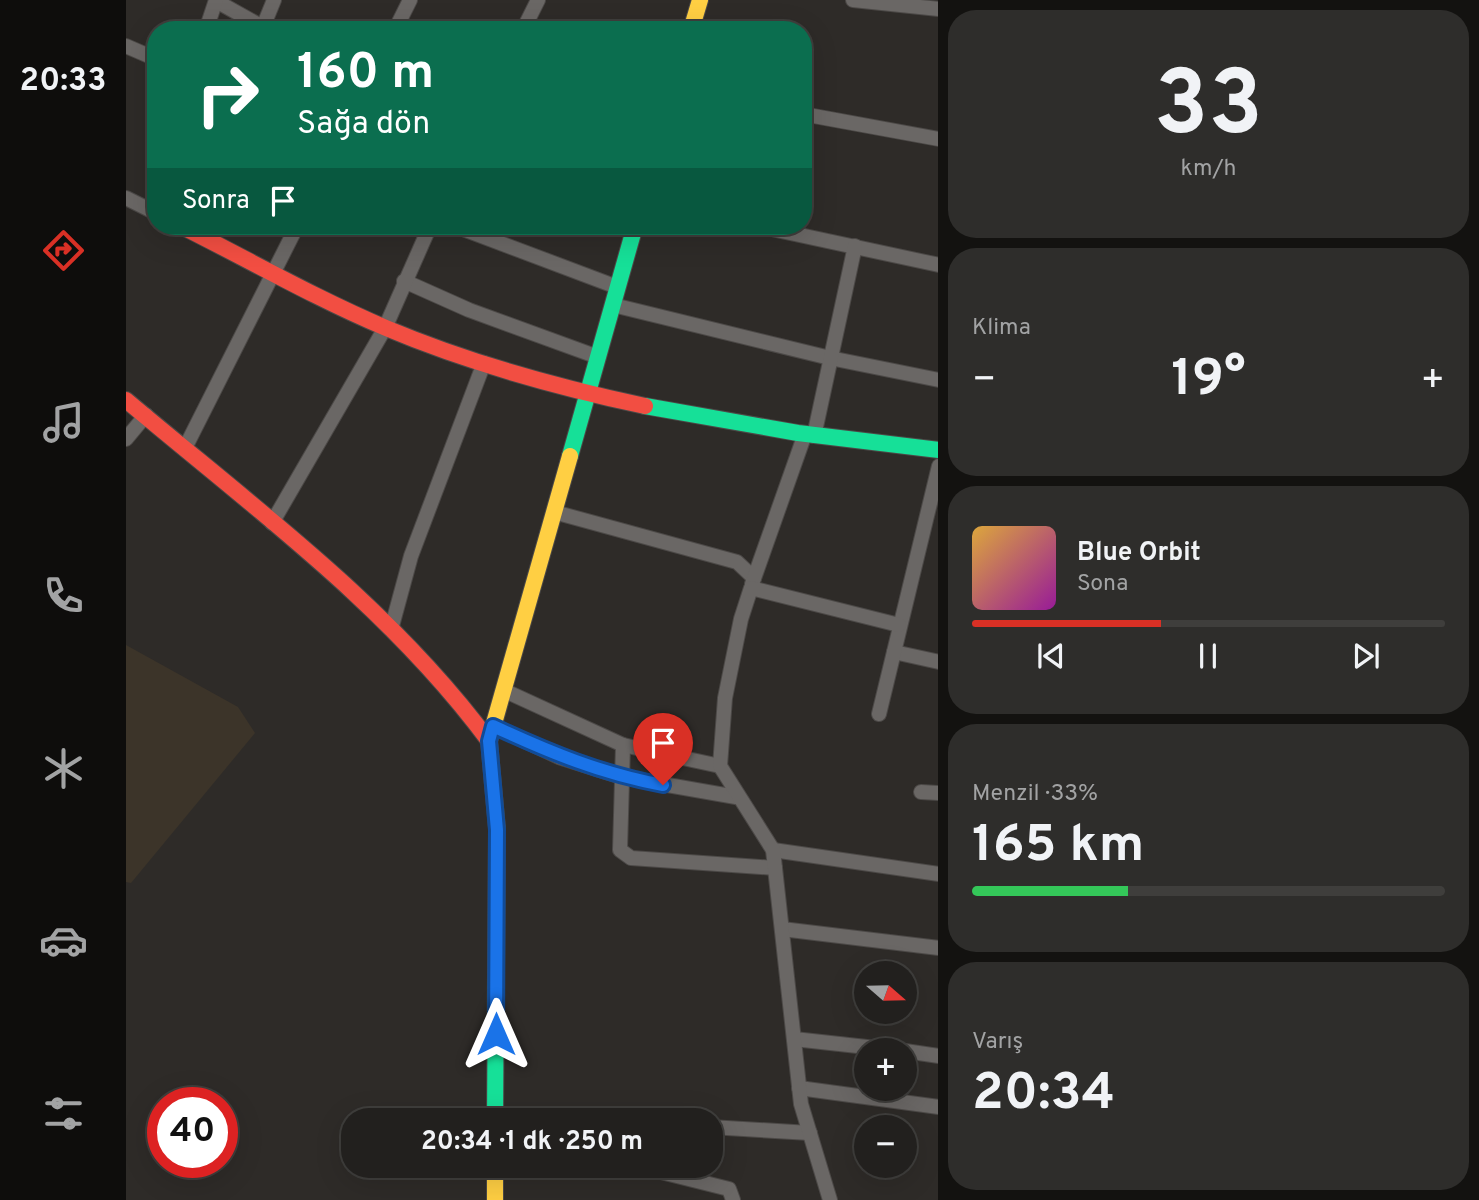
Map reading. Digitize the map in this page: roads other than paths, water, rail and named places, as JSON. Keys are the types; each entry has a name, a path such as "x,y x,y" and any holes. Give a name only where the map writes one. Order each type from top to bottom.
{"street":[{"path":"268,21 274,0"},
{"path":"400,21 410,0"},
{"path":"528,21 538,0"},
{"path":"694,21 700,0"},
{"path":"853,0 938,9"},
{"path":"209,21 216,1 252,21"},
{"path":"126,46 147,55"},
{"path":"812,116 938,139"},
{"path":"126,198 147,208"},
{"path":"199,235 385,328 587,395 809,435 938,450"},
{"path":"185,448 293,235"},
{"path":"272,523 385,328 426,235"},
{"path":"479,235 617,287"},
{"path":"495,1108 497,830 491,733 632,235"},
{"path":"802,235 938,265"},
{"path":"830,1200 800,1088 773,850 736,797 720,766 725,698 741,619 809,435 830,358 855,246"},
{"path":"404,281 469,310 598,356"},
{"path":"613,305 830,358 938,380"},
{"path":"392,626 411,556 484,363"},
{"path":"126,400 392,626 491,733 622,777 736,797"},
{"path":"126,439 146,415"},
{"path":"879,713 938,466"},
{"path":"554,512 737,562 753,583 899,625"},
{"path":"894,652 938,662"},
{"path":"503,690 623,745 720,766"},
{"path":"623,745 620,850 631,858 775,868"},
{"path":"921,792 938,793"},
{"path":"773,850 938,874"},
{"path":"782,929 938,948"},
{"path":"794,1038 854,1045"},
{"path":"917,1053 938,1056"},
{"path":"800,1088 938,1107"},
{"path":"723,1128 810,1133"},
{"path":"495,1178 495,1200"},
{"path":"691,1178 729,1189 733,1200"}]}
